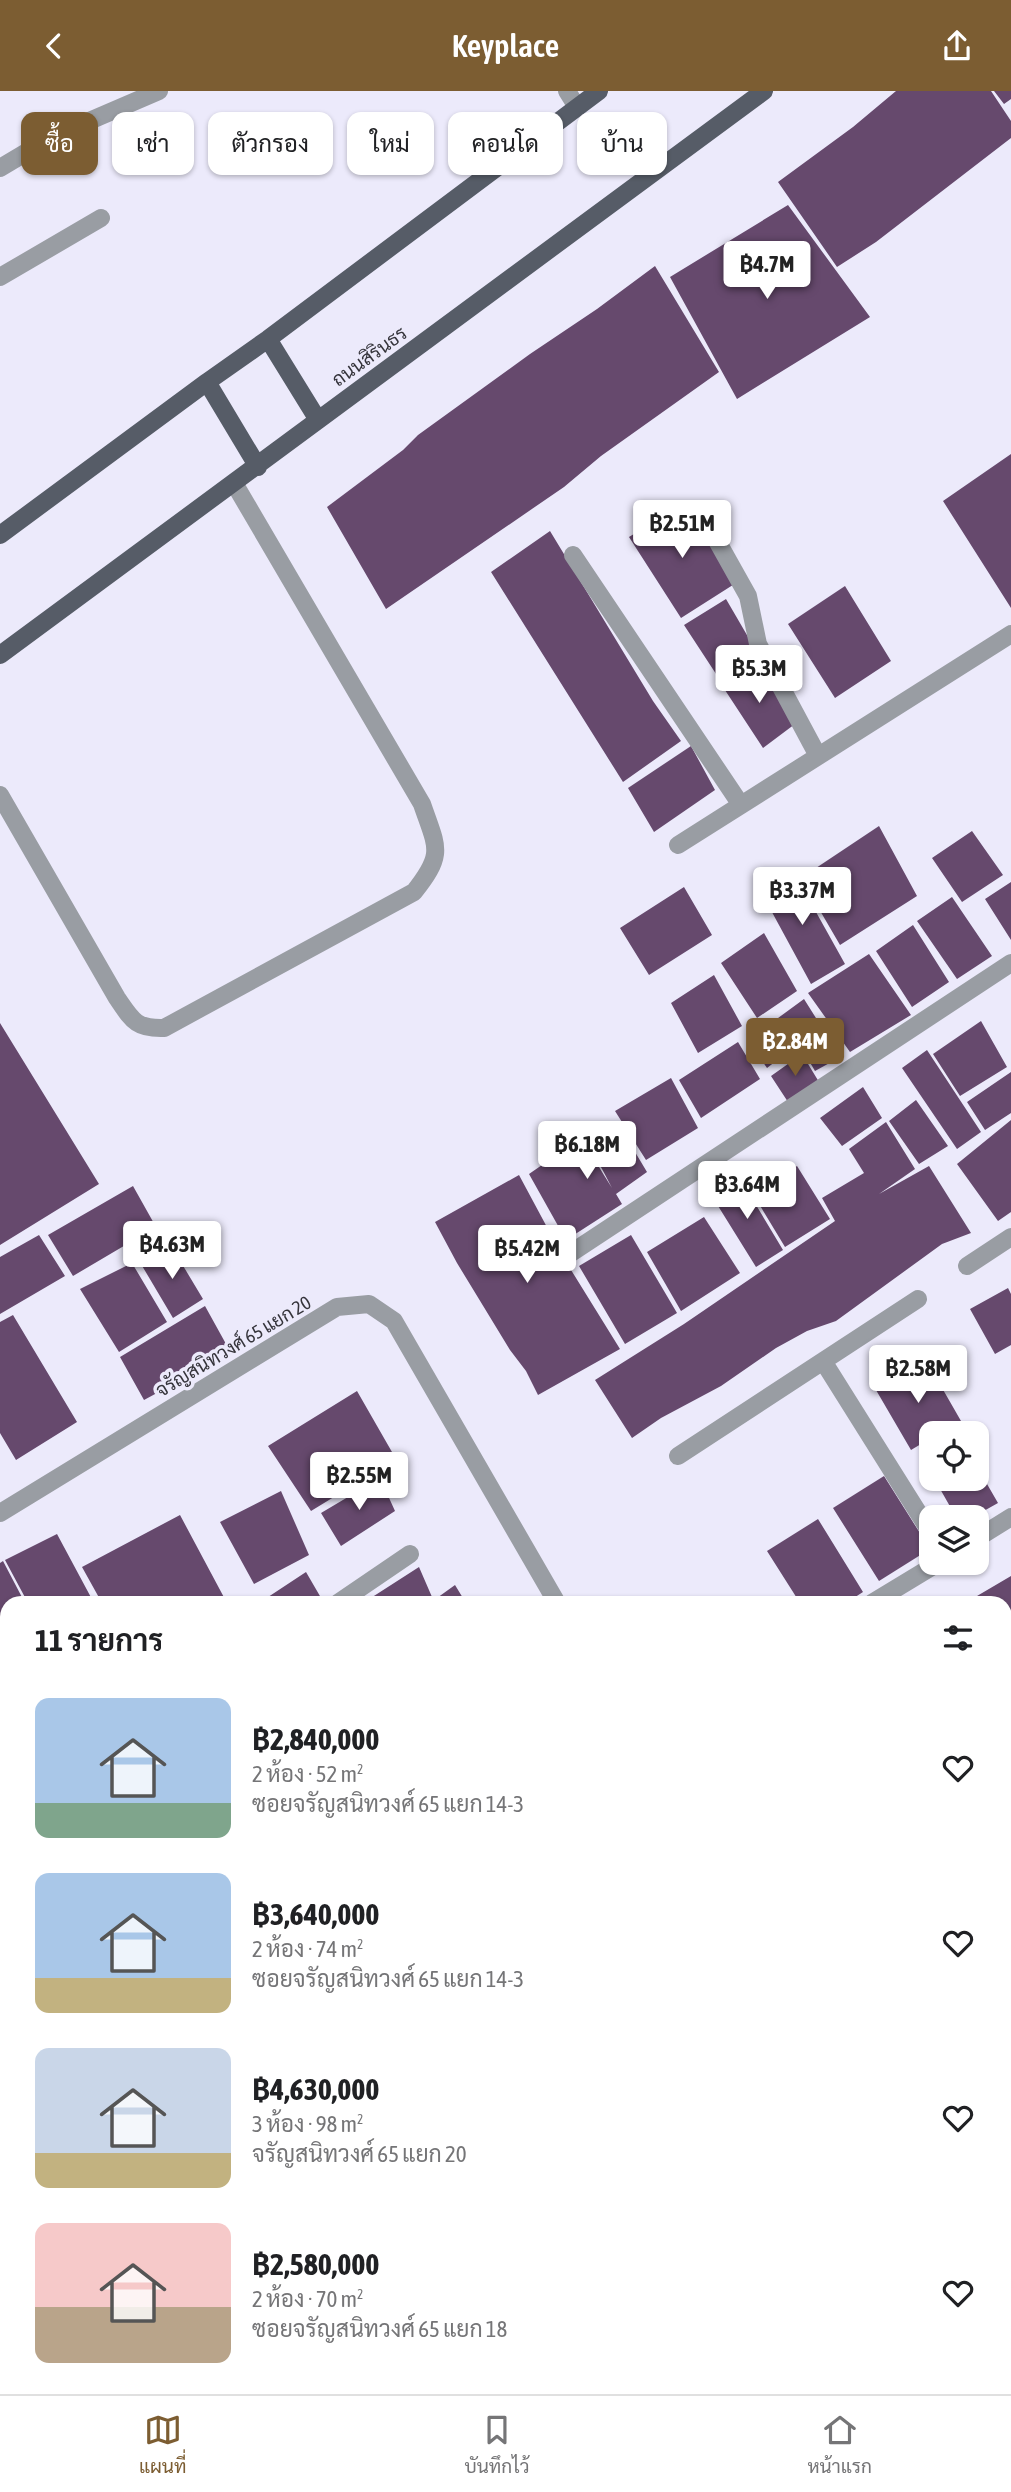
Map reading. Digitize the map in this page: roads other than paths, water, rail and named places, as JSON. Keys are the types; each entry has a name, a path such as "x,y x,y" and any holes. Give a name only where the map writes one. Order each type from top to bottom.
{"main road":[{"path":"0,535 207,381 268,339 599,91"},
{"name":"ถนนสิรินธร","path":"0,655 764,91"},
{"path":"268,339 318,420"},
{"path":"207,381 258,467"}],"street":[{"path":"0,167 52,137 159,91"},
{"path":"567,91 577,107"},
{"path":"0,277 101,218"},
{"path":"0,795 117,998 134,1022 148,1029 164,1028 414,892 430,871 437,848 422,804 234,483"},
{"path":"701,513 748,596 758,644 818,756"},
{"path":"573,555 741,805"},
{"path":"678,845 1011,634"},
{"path":"568,1255 1011,963"},
{"path":"967,1265 1011,1237"},
{"path":"678,1456 918,1299"},
{"name":"จรัญสนิทวงศ์ 65 แยก 20","path":"0,1513 337,1307 369,1304 394,1321 553,1596"},
{"path":"823,1361 919,1514"},
{"path":"989,1530 1011,1517"},
{"path":"348,1596 410,1554"},
{"path":"883,1596 919,1574"}]}
